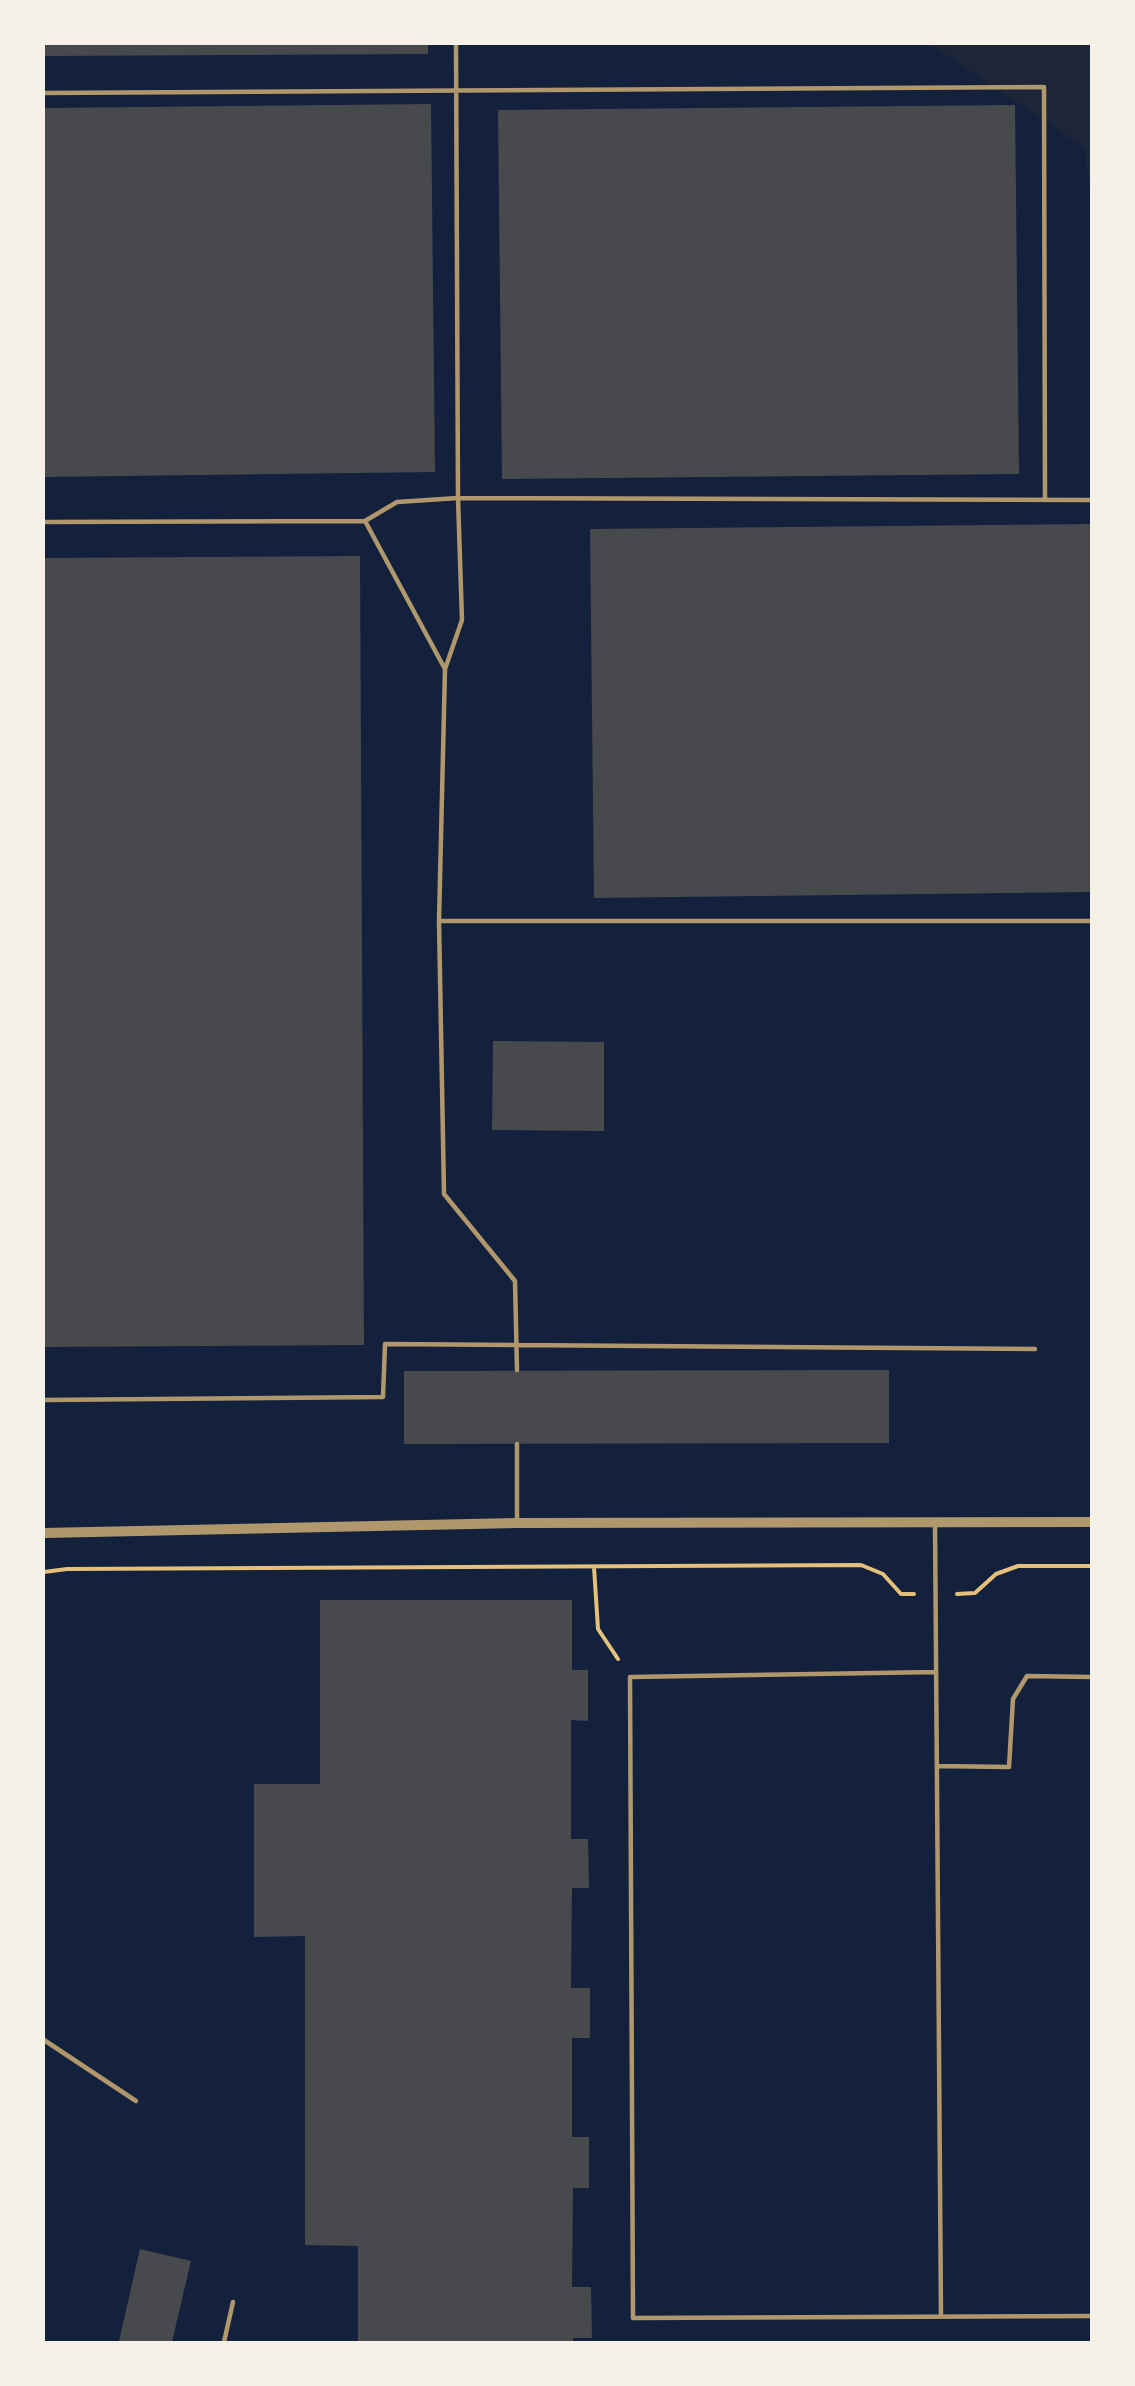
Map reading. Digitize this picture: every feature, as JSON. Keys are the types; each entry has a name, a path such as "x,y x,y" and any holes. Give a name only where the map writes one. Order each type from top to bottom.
{"street":[{"path":"44,1533 517,1523 1092,1522"}],"lane":[{"path":"456,44 458,498 462,620 445,669 439,921 444,1194 515,1281 517,1370"},
{"path":"44,93 1044,87 1045,500"},
{"path":"44,522 365,521 397,502 458,498 1092,500"},
{"path":"365,521 445,669"},
{"path":"439,921 1092,921"},
{"path":"44,1400 383,1397 385,1344 1035,1349"},
{"path":"517,1444 517,1523"},
{"path":"935,1522 941,2316"},
{"path":"936,1672 630,1677 633,2318 1092,2316"},
{"path":"937,1766 1009,1767 1013,1699 1027,1676 1092,1677"},
{"path":"44,2040 136,2101"},
{"path":"224,2343 232,2302"}],"path":[{"path":"44,1572 67,1569 861,1565 883,1574 901,1594 936,1594 975,1593 996,1574 1018,1566 1092,1566"},
{"path":"594,1568 598,1629 630,1677"}],"shaded area":[{"path":"929,44 1091,44 1091,194 1084,148"}],"building":[{"path":"44,44 428,44 428,54 44,56"},
{"path":"431,104 435,472 44,477 44,108"},
{"path":"1015,105 1019,474 502,479 498,110"},
{"path":"1092,524 1092,892 594,898 590,529"},
{"path":"360,556 364,1345 44,1347 44,558"},
{"path":"493,1041 604,1042 604,1131 492,1130"},
{"path":"889,1370 889,1443 404,1444 404,1371"},
{"path":"320,1600 572,1600 572,1670 588,1670 588,1721 571,1720 571,1839 588,1839 589,1888 572,1888 571,1988 590,1988 590,2038 572,2038 572,2137 589,2137 589,2188 573,2188 572,2287 591,2287 592,2338 573,2338 573,2342 358,2342 358,2246 305,2245 305,1936 254,1937 254,1784 320,1784"},
{"path":"140,2249 191,2261 172,2342 119,2341"}]}
